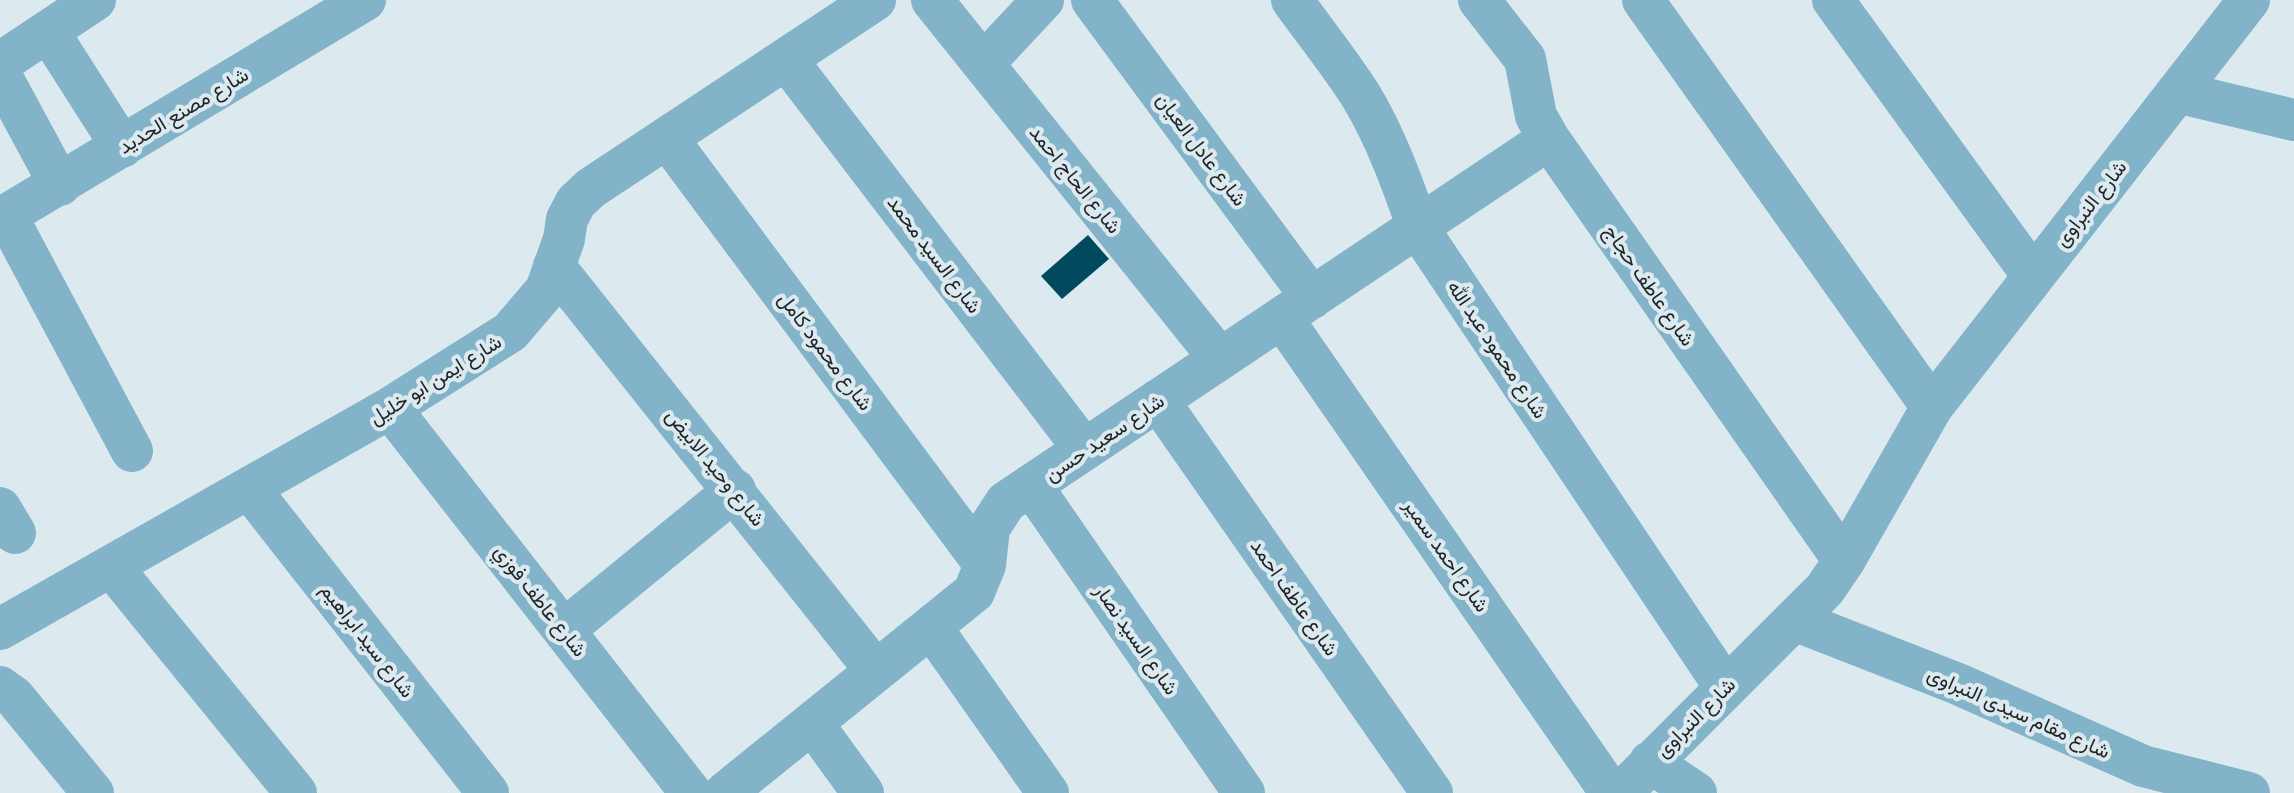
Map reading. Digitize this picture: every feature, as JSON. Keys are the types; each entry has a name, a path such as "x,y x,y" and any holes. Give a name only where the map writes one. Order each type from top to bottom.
{"street":[{"path":"0,63 95,0"},
{"name":"شارع مصنع الحديد","path":"3,217 365,0"},
{"name":"شارع ايمن ابو خليل","path":"0,629 390,408 510,332 546,290 567,219 576,202 591,188 875,0"},
{"name":"شارع الحاج احمد","path":"932,0 1220,359"},
{"path":"984,63 1043,0"},
{"name":"شارع عادل العيان","path":"1092,0 1297,308"},
{"name":"شارع محمود عبد الله","path":"1292,0 1361,96 1418,228 1725,687"},
{"name":"شارع عاطف حجاج","path":"1479,0 1525,59 1536,116 1549,139 1844,561"},
{"path":"1643,0 1932,407"},
{"path":"1833,0 2033,276"},
{"name":"شارع النبراوى","path":"1621,793 1825,589 1932,407 2249,0"},
{"path":"48,31 122,147"},
{"name":"شارع السيد محمد","path":"786,59 1084,449"},
{"path":"0,74 60,185"},
{"path":"2177,92 2294,120"},
{"name":"شارع محمود كامل","path":"667,138 985,565"},
{"name":"شارع سعيد حسن","path":"725,793 974,592 985,565 989,528 1006,502 1549,139"},
{"path":"3,217 132,451"},
{"name":"شارع وحيد الابيض","path":"554,266 876,671"},
{"name":"شارع احمد سمير","path":"1297,308 1611,793"},
{"name":"شارع عاطف احمد","path":"1158,400 1432,793"},
{"name":"شارع عاطف فوزي","path":"390,408 691,793"},
{"name":"شارع السيد نصار","path":"1031,485 1244,793"},
{"name":"شارع سيد ابراهيم","path":"249,488 488,793"},
{"path":"564,630 735,490"},
{"path":"111,566 296,793"},
{"name":"شارع مقام سيدى النبراوى","path":"1794,620 1958,684 2143,766 2249,793"},
{"path":"931,627 1048,793"},
{"path":"0,687 14,697 93,793"},
{"path":"813,724 863,793"},
{"path":"1650,762 1696,793"}],"building":[{"path":"1088,235 1109,259 1062,299 1041,276"}]}
